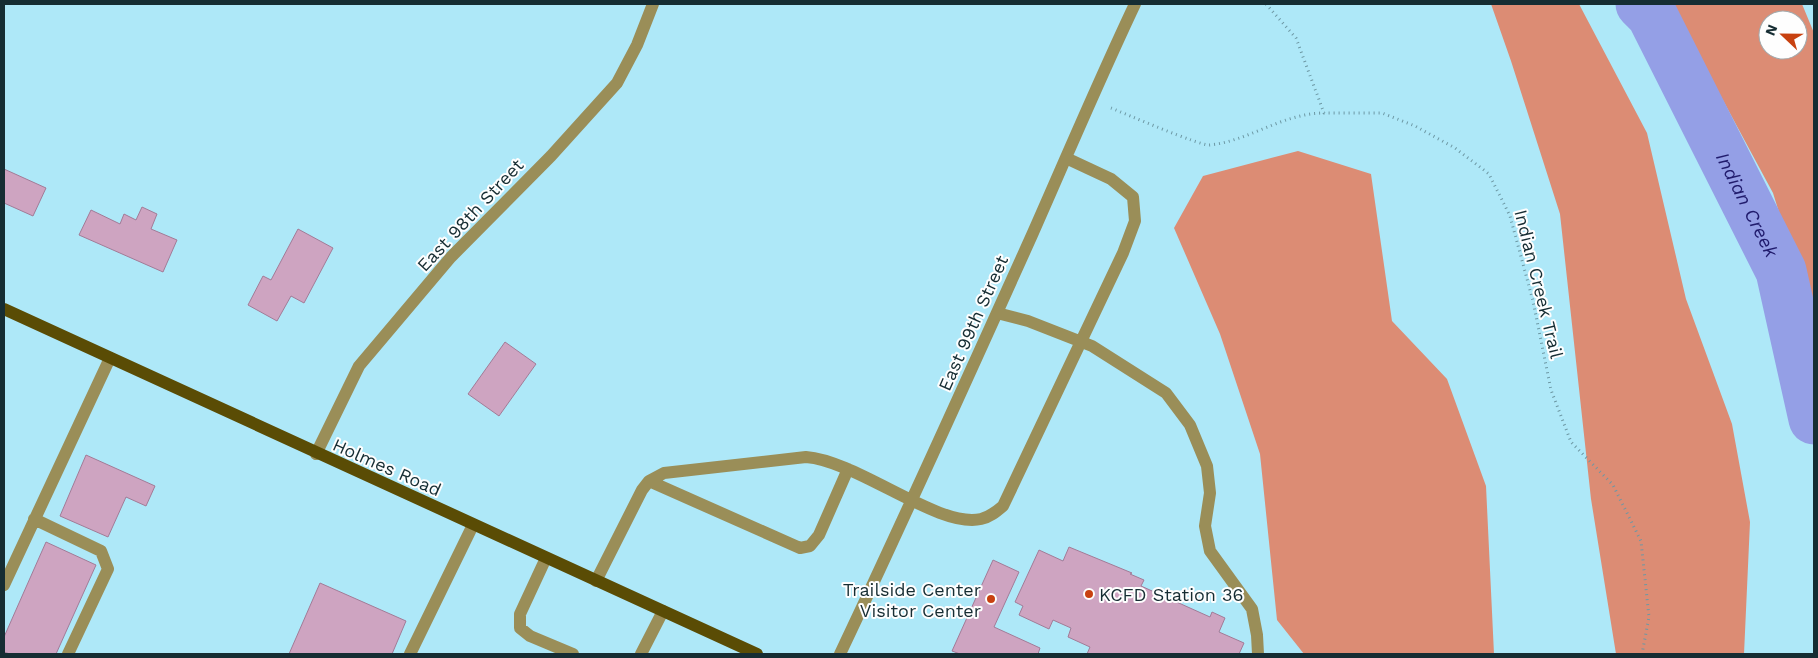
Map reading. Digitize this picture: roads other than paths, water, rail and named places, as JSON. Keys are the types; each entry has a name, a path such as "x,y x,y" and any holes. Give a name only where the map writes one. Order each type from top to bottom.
{"main road":[{"name":"Holmes Road","path":"4,309 316,454 758,654"}],"street":[{"name":"East 98th Street","path":"316,454 359,366 451,257 551,156 617,83 637,45 653,4"},
{"name":"East 99th Street","path":"840,654 913,500 1066,158 1090,99 1135,4"},
{"path":"596,581 642,490 649,481 664,472 822,458 874,480 913,500 964,519 980,520 993,514 1003,506 1062,380 1082,342 1135,221 1133,197 1110,179 1066,158"},
{"path":"996,313 1028,321 1092,346 1166,393 1190,425 1207,466 1210,493 1205,526 1210,551 1252,609 1258,635 1258,654"},
{"path":"4,585 110,358"},
{"path":"649,481 800,548 810,546 819,536 848,469"},
{"path":"34,519 101,552 108,569 68,654"},
{"path":"410,654 473,525"},
{"path":"546,558 520,614 520,628 530,636 573,654"},
{"path":"642,654 663,611"}],"waterway":[{"name":"Indian Creek","path":"1641,4 1652,15 1781,271 1814,419"}],"place":[{"name":"KCFD Station 36","path":"1089,594"},
{"name":"Trailside Center Visitor Center","path":"991,599"}]}
